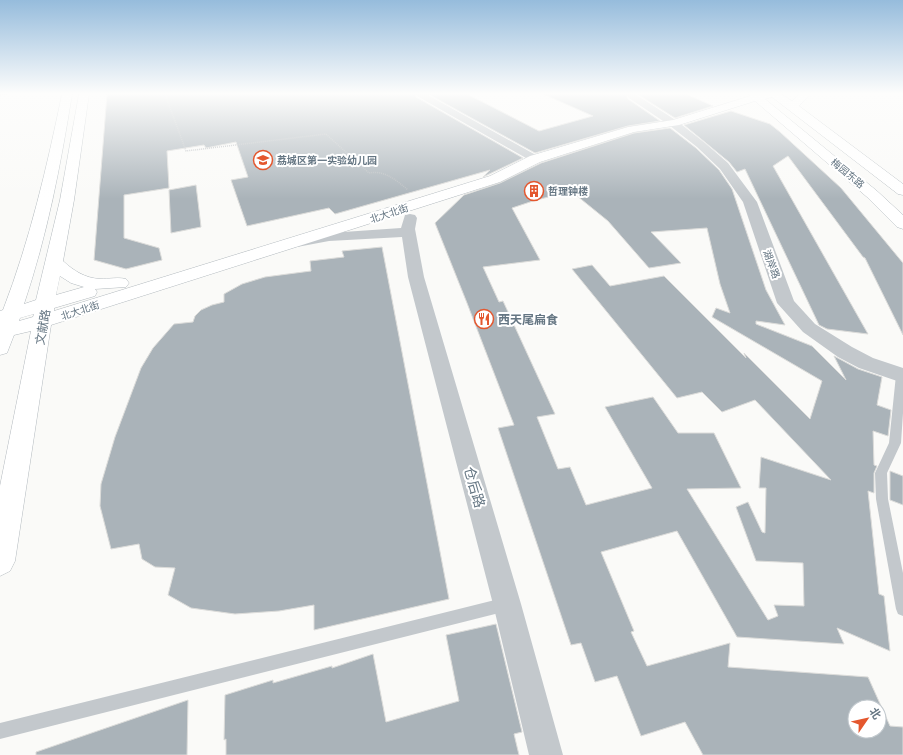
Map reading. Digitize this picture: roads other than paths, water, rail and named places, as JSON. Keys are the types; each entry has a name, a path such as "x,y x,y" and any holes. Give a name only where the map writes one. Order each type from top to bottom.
{"main road":[{"path":"3,329 41,218 60,129"},
{"name":"文献路","path":"0,561 54,263 67,200 78,129"},
{"name":"北大北街","path":"3,329 120,283 411,215 495,172 530,156 618,129"},
{"name":"北大北街","path":"45,312 289,244 495,179 535,159 631,129"},
{"name":"梅园东路","path":"796,129 872,194 903,224"},
{"name":"梅园东路","path":"823,129 903,191"},
{"path":"411,215 418,209 448,194"},
{"path":"54,263 71,278 94,285 120,283"}],"street":[{"path":"483,129 530,156"},
{"name":"湖岸路","path":"679,129 724,166 750,202 786,303 809,328 845,352 866,363 902,375"},
{"path":"289,244 329,237 411,215"},
{"name":"仓后路","path":"411,215 416,277 507,604 546,755"}],"lane":[{"path":"902,375 895,443 881,473 882,499 903,609"},
{"path":"0,731 507,604"}],"place":[{"name":"荔城区第一实验幼儿园","path":"263,160"},
{"name":"哲理钟楼","path":"534,191"},
{"name":"西天尾扁食","path":"484,319"}]}
